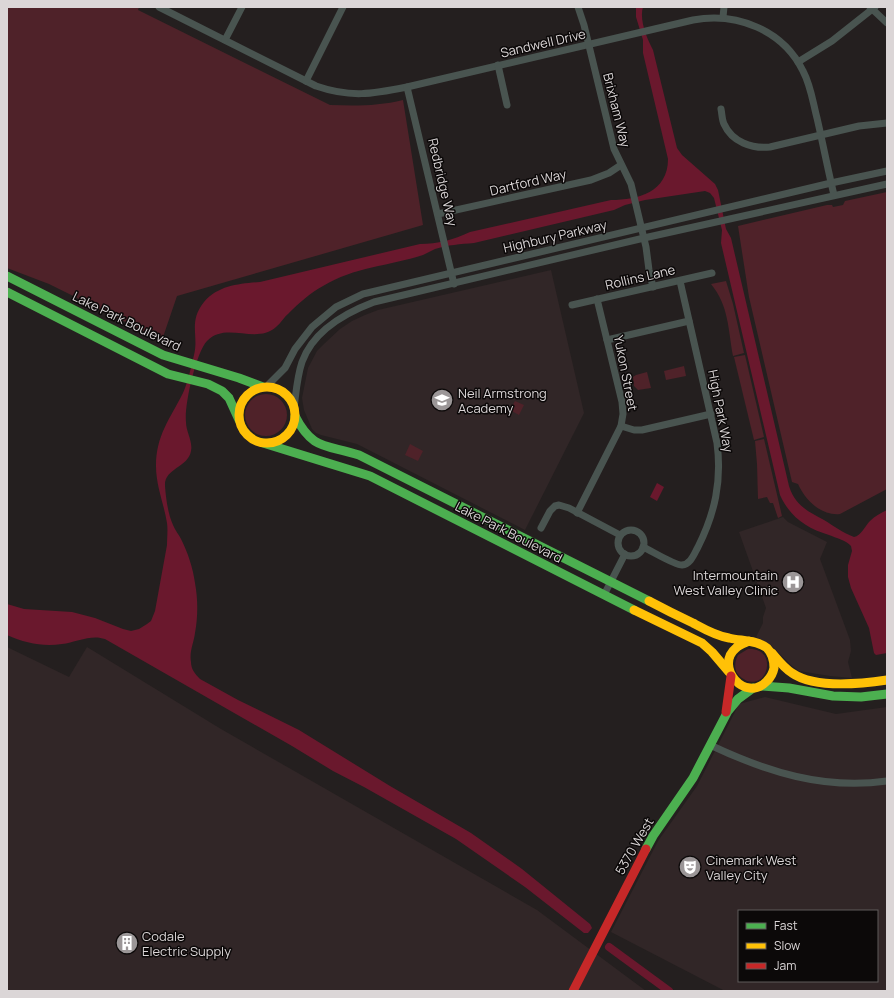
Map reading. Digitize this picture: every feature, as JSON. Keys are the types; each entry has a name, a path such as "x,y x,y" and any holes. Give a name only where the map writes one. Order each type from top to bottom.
{"street":[{"name":"Sandwell Drive","path":"159,7 306,81 326,90 348,94 370,94 408,87 693,20 723,18 744,22 762,29 778,40 798,62 809,87 834,195"},
{"path":"225,40 242,7"},
{"path":"306,81 343,7"},
{"name":"Brixham Way","path":"578,7 582,16 612,143 616,155 630,180 642,228 653,287"},
{"path":"723,18 724,7"},
{"path":"798,62 832,41 873,8 887,23"},
{"path":"498,65 507,105"},
{"name":"Redbridge Way","path":"408,87 454,284"},
{"path":"722,109 723,122 728,130 736,139 752,147 770,147 859,126 887,123"},
{"name":"Dartford Way","path":"438,214 591,180 609,173 622,165"},
{"name":"Highbury Parkway","path":"264,387 285,368 305,334 319,320 336,308 368,292 831,183 887,172"},
{"name":"Highbury Parkway","path":"295,412 300,368 305,354 313,342 335,322 357,309 374,302 644,238 887,184"},
{"name":"Rollins Lane","path":"572,305 712,273"},
{"name":"Lake Park Boulevard","path":"7,276 167,357 239,378 264,387"},
{"name":"High Park Way","path":"643,547 676,563 688,563 692,558 708,525 716,496 718,455 711,414 680,280"},
{"path":"7,292 168,374 214,386 221,390 229,398 245,432 250,437 263,443 276,441 288,434 292,428 295,412 292,402 283,392 277,389 264,387 257,389 246,396 240,407 240,420"},
{"name":"Yukon Street","path":"577,513 621,426 623,408 597,299"},
{"path":"78,328 85,316"},
{"path":"607,340 689,321"},
{"name":"Lake Park Boulevard","path":"295,412 305,434 315,443 346,450 359,455 712,633 734,640 749,641"},
{"path":"621,426 634,430 642,430 711,414"},
{"name":"Lake Park Boulevard","path":"263,443 363,473 702,643 712,652 730,674"},
{"path":"541,528 548,513 555,506 562,506 620,535"},
{"path":"626,530 638,532 643,538 643,547 642,550 636,555 625,554 619,549 618,538 626,530"},
{"path":"604,595 625,554"},
{"path":"887,680 852,683 818,681 801,678 790,671 768,649 759,643 749,641 739,645 732,653 728,662 730,674 740,686 789,688 838,696 861,697 887,694"},
{"path":"757,687 768,680 773,671 772,657 768,649"},
{"name":"5370 West","path":"724,717 729,694 730,674"},
{"name":"5370 West","path":"573,991 644,852 658,827 691,782 724,717 738,699 757,687"},
{"path":"710,745 749,763 793,776 844,783 887,781"}],"shaded area":[{"path":"7,7 139,7 138,10 330,105 367,105 403,100 423,225 177,296 162,340 49,284 7,268"},
{"path":"636,7 643,7 643,23 646,35 653,50 677,148 682,155 715,184 718,190 726,229 731,238 789,486 792,493 802,507 854,537 861,533 872,519 887,510 887,653 876,655 874,653 869,628 851,588 848,577 848,565 852,551 851,546 844,541 813,529 800,521 789,510 780,495 721,243 722,230 714,198 710,193 705,191 645,200 625,205 614,210 474,243 435,249 410,259 359,271 323,286 305,298 276,327 268,332 259,334 223,333 215,335 207,341 203,347 195,367 189,392 186,422 191,451 186,461 168,475 165,486 170,516 186,550 192,566 194,577 197,596 197,614 191,651 191,665 198,677 238,700 299,730 390,786 471,833 522,869 590,924 592,928 588,933 584,933 525,887 456,839 333,771 105,639 95,637 62,644 41,645 7,635 7,604 24,609 72,612 95,618 131,631 139,629 151,621 155,611 167,545 167,523 156,473 158,445 183,393 188,379 195,348 196,316 204,302 216,292 230,286 260,282 420,244 445,241 470,232 611,200 621,200 641,196 650,192 657,186 663,179 667,170 668,159 643,53 643,40 636,17"},
{"path":"887,192 887,489 840,514 833,514 820,510 814,506 805,496 798,484 792,482 749,297 738,226 827,205 832,205 833,207 843,205 845,201"},
{"name":"Neil Armstrong Academy","path":"551,270 584,413 525,530 357,444 321,435 312,429 304,410 302,398 308,368 317,351 340,329 352,321 378,310"},
{"path":"726,281 733,304 744,353 733,356 725,309 717,292 711,284"},
{"path":"745,355 764,437 754,440 734,357"},
{"path":"684,366 686,376 666,380 664,371"},
{"path":"647,372 651,388 638,390 634,386 633,377"},
{"path":"266,394 281,400 287,415 281,430 266,436 251,430 245,415 251,400"},
{"path":"515,401 524,405 519,415 510,410"},
{"path":"764,439 782,516 778,518 773,503 770,503 767,497 758,499 755,441"},
{"path":"410,444 423,451 418,461 405,455"},
{"path":"657,483 664,487 657,501 650,497"},
{"name":"Intermountain West Valley Clinic","path":"783,517 788,522 827,542 820,559 850,640 851,651 848,662 852,678 799,671 771,645 756,637 763,623 766,608 739,532"},
{"path":"7,647 69,677 87,647 221,729 537,910 646,991 7,991"},
{"path":"748,649 757,650 763,654 766,660 767,667 765,673 761,679 755,682 747,681 737,673 735,668 738,655"},
{"path":"765,697 836,714 887,707 887,991 725,991 611,932 658,841 697,786 739,704"}],"waterway":[{"path":"609,947 669,991"}],"traffic: fast":[{"path":"7,276 163,355 239,378 263,387"},
{"path":"7,292 168,374 208,384 222,391 229,398 239,420"},
{"path":"295,416 314,441 329,447 359,455 649,601"},
{"path":"263,443 370,476 634,610"},
{"path":"761,686 789,688 833,696 861,697 887,694"},
{"path":"646,849 653,836 693,778 728,711 738,699 753,688"}],"traffic: slow":[{"path":"267,387 278,389 287,395 293,404 295,415 293,426 287,435 278,441 267,443 256,441 247,435 241,426 239,415 241,404 247,395 256,389 267,387"},
{"path":"649,601 715,634 759,643 767,648 773,660 774,668 770,678 758,687 750,688 735,680 730,672 728,664 730,656 736,648 749,641"},
{"path":"634,610 702,643 729,672"},
{"path":"772,653 789,671 802,678 813,681 851,684 887,680"}],"traffic: jam":[{"path":"726,712 731,676"},
{"path":"573,991 646,849"}],"place":[{"name":"Neil Armstrong Academy","path":"442,400"},
{"name":"Intermountain West Valley Clinic","path":"793,582"},
{"name":"Cinemark West Valley City","path":"690,867"},
{"name":"Codale Electric Supply","path":"127,943"}]}
